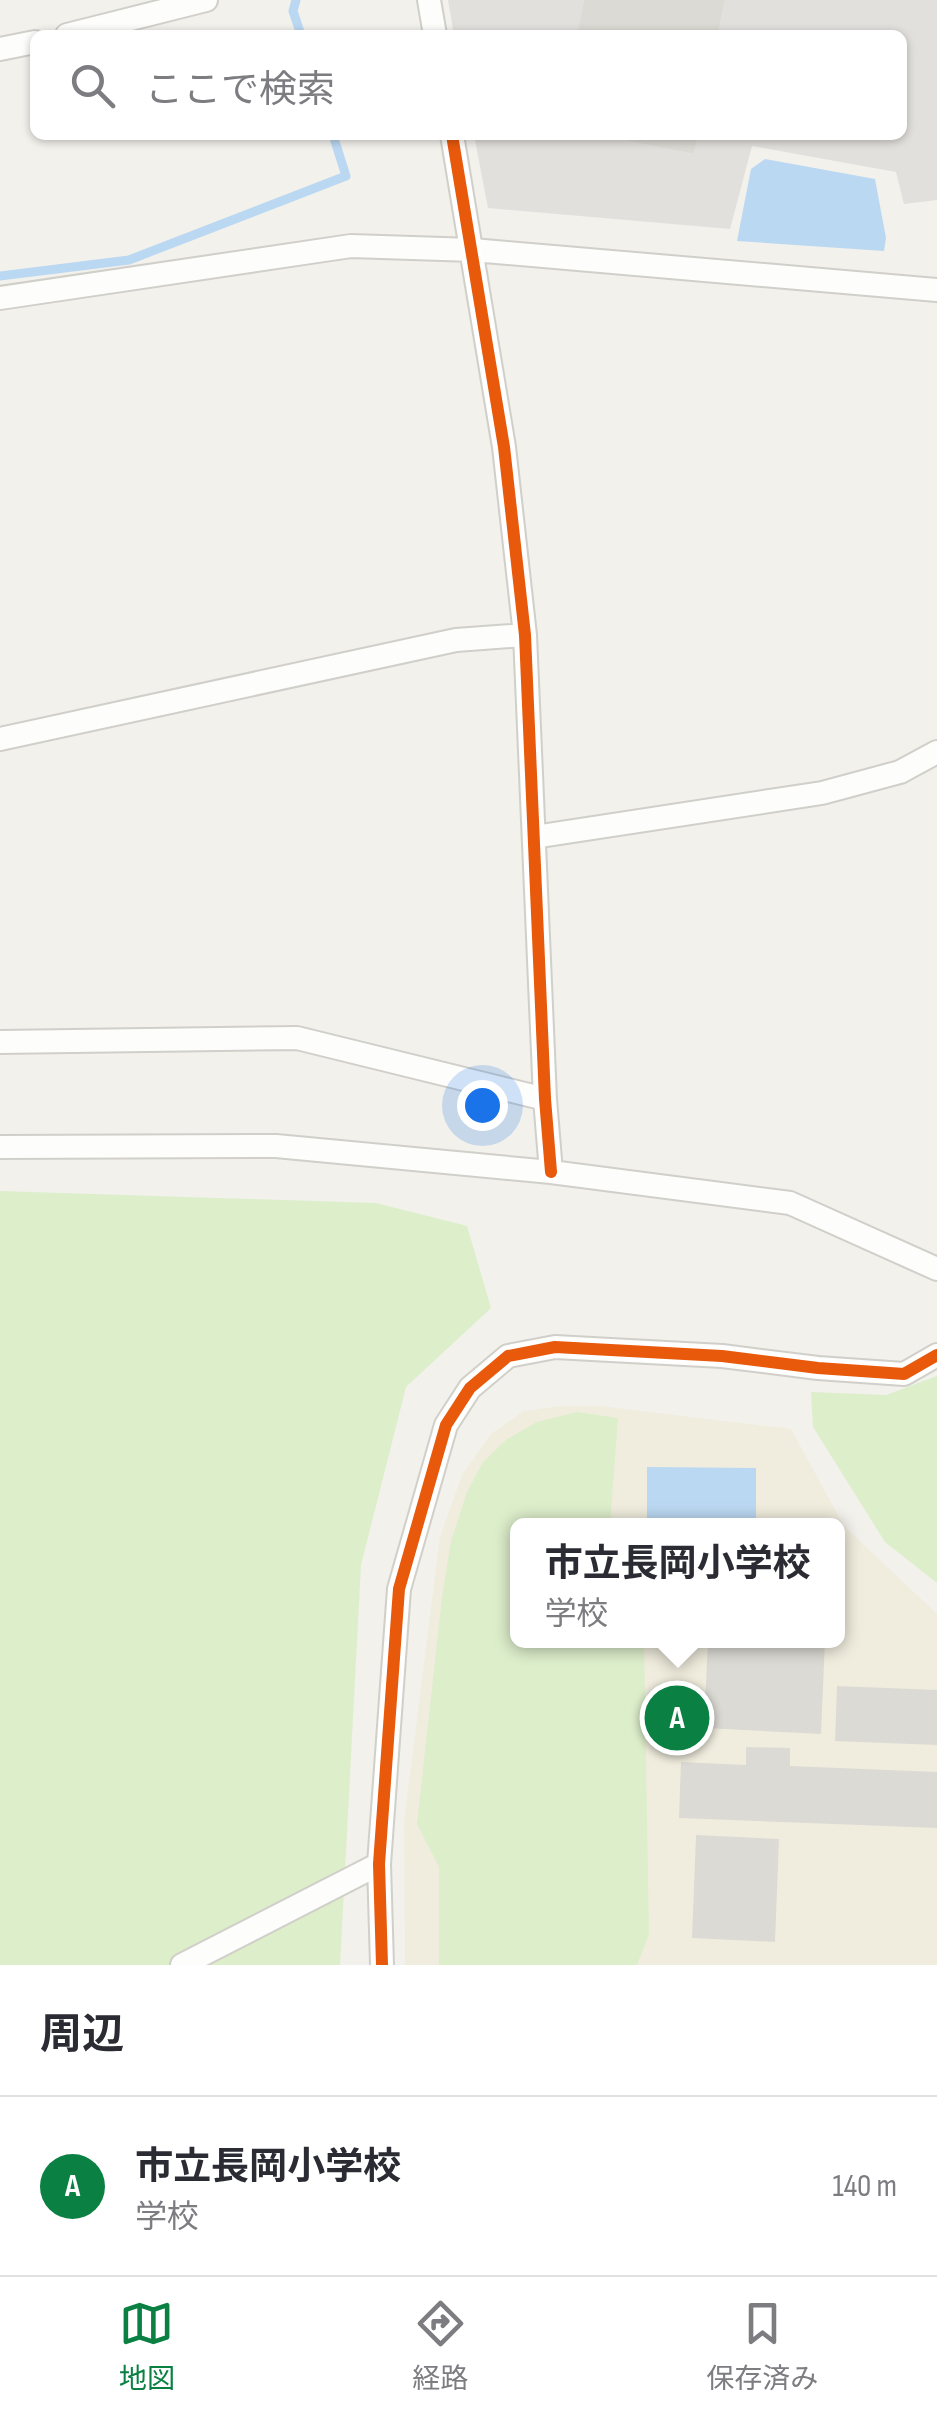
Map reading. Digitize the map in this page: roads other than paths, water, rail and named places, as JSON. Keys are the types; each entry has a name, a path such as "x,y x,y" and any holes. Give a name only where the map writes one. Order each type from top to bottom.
{"street":[{"path":"87,30 206,0"},
{"path":"428,0 434,30"},
{"path":"0,49 30,43"},
{"path":"453,140 504,447 526,635 551,1172"},
{"path":"0,298 351,246 472,250 937,290"},
{"path":"0,739 456,640 526,635"},
{"path":"534,838 822,793 900,772 937,752"},
{"path":"0,1042 297,1038 545,1098"},
{"path":"0,1147 276,1146 551,1172 790,1203 937,1269"},
{"path":"382,1965 379,1864 399,1588 446,1425 470,1388 508,1356 554,1347 722,1356 904,1374 937,1356"},
{"path":"182,1965 379,1864"}],"water":[{"path":"765,159 875,179 886,238 884,251 737,241 751,169"},
{"path":"647,1467 756,1468 756,1518 647,1518"}],"waterway":[{"path":"296,0 293,11 299,30"},
{"path":"0,276 129,260 346,176 335,140"}],"place":[{"name":"市立長岡小学校","path":"677,1718"}]}
